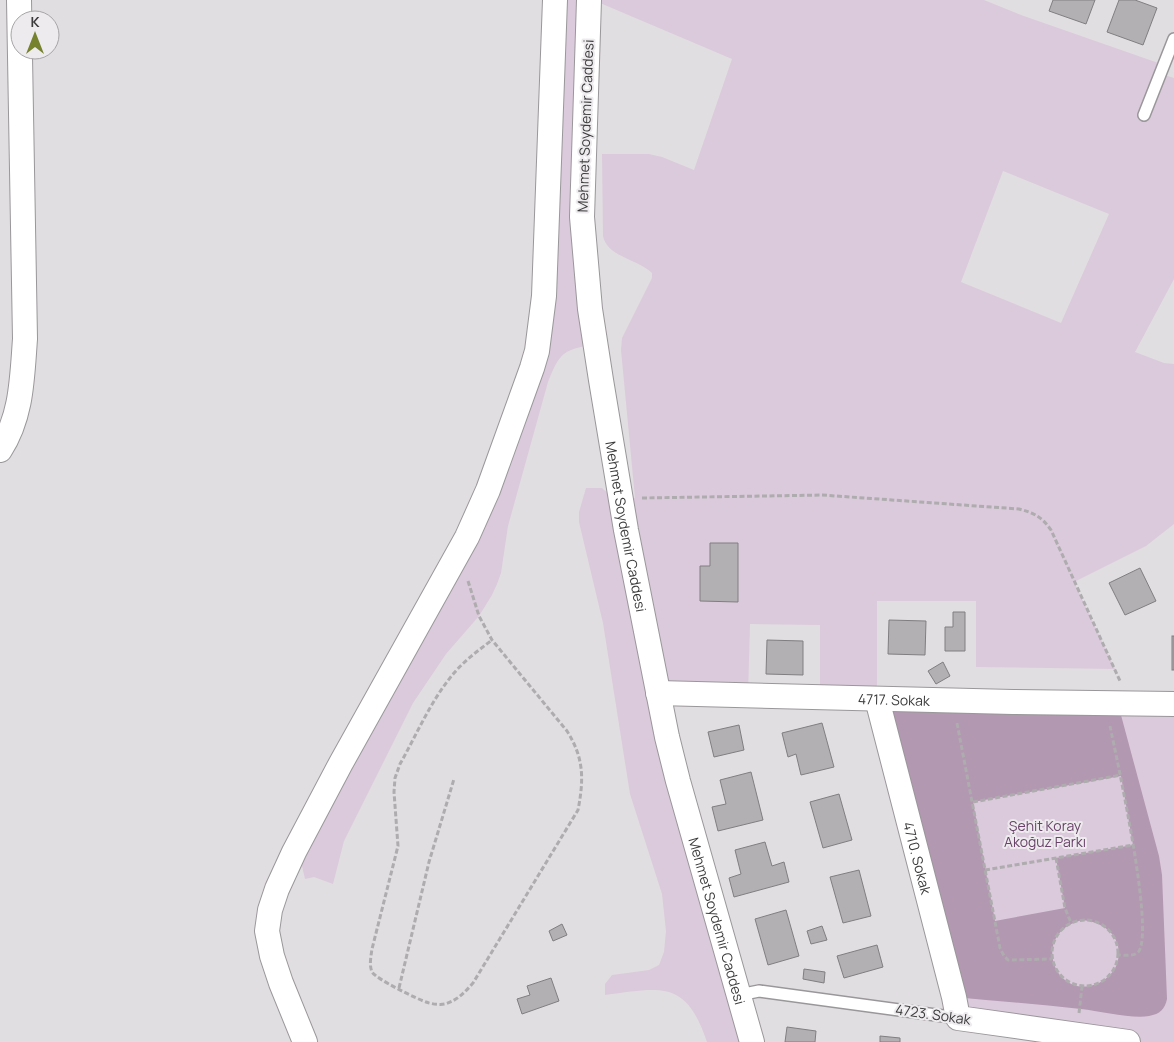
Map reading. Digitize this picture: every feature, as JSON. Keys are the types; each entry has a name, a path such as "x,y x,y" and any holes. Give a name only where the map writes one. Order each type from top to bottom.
{"street":[{"path":"0,450 9,435 18,411 25,339 19,0"},
{"path":"305,1042 272,956 267,931 269,917 277,889 340,762 460,551 488,490 532,368 538,342 544,296 555,0"},
{"name":"Mehmet Soydemir Caddesi","path":"589,0 582,180 584,252 595,344 621,500 658,693 678,781 752,1042"},
{"name":"4717. Sokak","path":"658,693 1174,704"},
{"name":"4710. Sokak","path":"877,698 952,987 958,1018"},
{"name":"4723. Sokak","path":"958,1018 1128,1042"}],"lane":[{"path":"1144,115 1174,39"},
{"name":"4723. Sokak","path":"739,995 759,991 958,1018"}],"path":[{"path":"621,500 822,495 1019,509 1033,513 1044,520 1051,530 1130,704"},
{"path":"460,551 479,616 492,640 567,730 579,756 582,776 578,810 473,982 460,997 443,1004 426,1002 378,978 372,971 370,962 398,846 394,792 396,778 400,764 443,687 466,662 492,640"},
{"path":"952,700 1000,948 1008,960 1052,959"},
{"path":"1105,704 1121,775 1140,894 1142,944 1136,954 1118,955"},
{"path":"973,802 1121,775"},
{"path":"399,988 429,862 454,779"},
{"path":"986,870 1133,845"},
{"path":"1056,858 1071,923"},
{"path":"1087,921 1103,925 1111,932 1116,942 1118,955 1117,964 1112,974 1104,981 1093,986 1082,987 1062,978 1055,969 1052,959 1052,948 1055,938 1062,929 1071,923 1087,921"}],"green space":[{"path":"555,0 589,0 595,344 576,348 564,354 556,364 548,382 508,526 501,573 492,595 479,616 446,654 413,703 344,841 333,884 314,877 305,879 302,866 294,852 447,573 532,368"},
{"path":"593,0 984,0 1021,15 1164,65 1161,74 1174,78 1174,279 1135,352 1164,363 1174,364 1174,524 1146,546 1074,582 1115,669 976,667 976,601 877,601 877,698 1174,715 1174,1042 1128,1042 958,1018 877,699 820,697 820,625 750,624 748,695 658,693 752,1042 707,1042 699,1022 690,1007 680,998 669,992 656,990 605,995 605,984 612,975 649,970 659,965 664,952 666,931 662,894 630,794 603,623 579,522 579,512 586,488 602,488 614,499 635,498 621,350 622,338 652,278 652,273 646,268 610,249 603,236 602,154 649,154 662,157 694,170 732,59","holes":["1003,171 1109,214 1061,323 961,282"]}],"shaded area":[{"name":"Şehit Koray Akoğuz Parkı","path":"877,699 1118,704 1159,856 1162,875 1167,999 1165,1006 1161,1011 1153,1015 1142,1017 1065,1007 954,997","holes":["1121,776 1133,845 1056,858 1065,908 995,921 973,802","1082,920 1098,924 1111,933 1116,939 1119,955 1116,967 1107,977 1099,983 1084,987 1071,984 1060,976 1054,964 1052,951 1056,939 1065,928"]}],"building":[{"path":"1053,0 1095,0 1086,24 1049,11"},
{"path":"1119,0 1135,0 1157,8 1143,45 1107,32"},
{"path":"710,543 738,543 738,602 700,601 700,566 710,566"},
{"path":"1140,568 1156,601 1125,615 1109,583"},
{"path":"953,612 965,612 965,651 945,651 945,627 953,627"},
{"path":"889,620 926,621 925,655 888,654"},
{"path":"1172,636 1174,636 1174,670 1172,670"},
{"path":"767,640 803,641 803,675 766,674"},
{"path":"943,662 950,676 936,684 928,671"},
{"path":"822,723 834,767 801,775 796,754 788,757 782,733"},
{"path":"739,725 744,750 714,757 708,732"},
{"path":"751,772 763,820 718,831 712,807 726,804 720,780"},
{"path":"839,794 852,840 823,848 810,802"},
{"path":"765,842 772,866 784,862 789,882 734,897 729,878 741,874 735,850"},
{"path":"859,870 871,916 843,923 830,877"},
{"path":"786,910 799,956 768,965 755,919"},
{"path":"562,924 567,935 553,941 549,931"},
{"path":"822,926 827,940 811,944 807,931"},
{"path":"877,945 883,967 844,978 837,956"},
{"path":"804,969 825,972 824,983 803,979"},
{"path":"551,978 559,1001 522,1014 517,999 530,995 527,986"},
{"path":"787,1027 816,1031 815,1042 785,1042"},
{"path":"880,1036 900,1038 900,1042 880,1042"}]}
